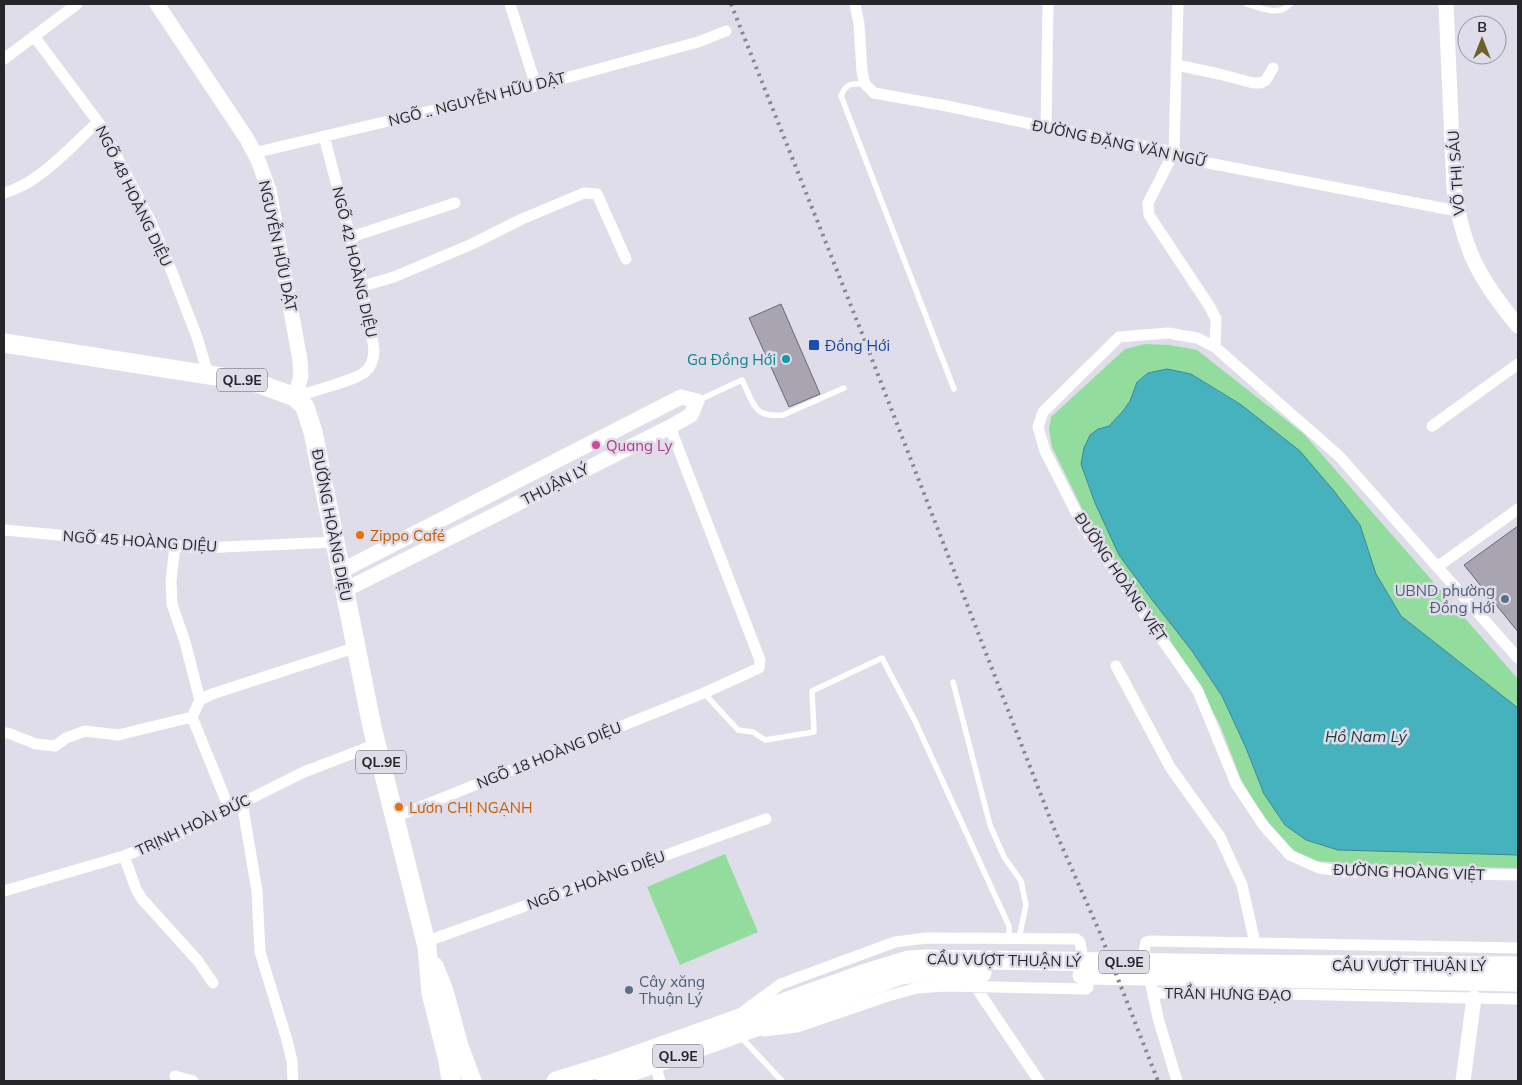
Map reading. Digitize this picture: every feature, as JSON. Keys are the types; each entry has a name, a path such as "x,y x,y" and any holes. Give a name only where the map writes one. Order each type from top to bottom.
{"main road":[{"name":"QL.9E","path":"4,343 254,382 295,397"},
{"name":"ĐƯỜNG HOÀNG DIỆU","path":"295,397 305,407 308,414 377,744 426,944 444,991 459,1046 472,1081"},
{"name":"ĐƯỜNG HOÀNG DIỆU","path":"426,944 431,993 448,1061 451,1081"},
{"name":"CẦU VƯỢT THUẬN LÝ","path":"739,1027 891,964 917,959 1518,966"},
{"name":"QL.9E","path":"556,1081 739,1027 901,975 914,973 1518,982"},
{"name":"QL.9E","path":"606,1081 657,1073 739,1027"}],"street":[{"path":"4,59 77,4"},
{"name":"NGUYỄN HỮU DẬT","path":"157,4 225,105 254,153 269,190 300,360 301,376 295,397"},
{"path":"510,4 536,86"},
{"path":"855,4 865,84"},
{"path":"1046,127 1048,4"},
{"path":"1178,4 1174,152 1148,203 1149,216 1210,307 1216,319 1215,347"},
{"name":"VÕ THỊ SÁU","path":"1446,4 1454,189 1457,211 1464,238 1478,270 1495,298 1518,326"},
{"name":"NGÕ .. NGUYỄN HỮU DẬT","path":"254,153 536,86 698,42 726,31"},
{"name":"NGÕ 48 HOÀNG DIỆU","path":"34,36 98,122 150,220 197,337 208,374"},
{"path":"1177,65 1253,83 1260,83 1266,80 1273,68"},
{"name":"ĐƯỜNG ĐẶNG VĂN NGỮ","path":"865,84 874,93 1174,152 1198,161 1457,211"},
{"path":"4,193 15,190 36,178 98,122"},
{"name":"NGÕ 42 HOÀNG DIỆU","path":"295,397 355,378 365,373 374,359 374,346 364,300 363,286 352,237 324,136"},
{"path":"363,286 394,277 472,244 522,218 584,193 597,194 626,259"},
{"path":"352,237 455,203"},
{"name":"ĐƯỜNG HOÀNG VIỆT","path":"1518,658 1339,456 1215,347 1197,338 1168,332 1119,337 1043,412 1038,427 1045,451 1082,524 1198,691 1236,784 1264,826 1290,855 1319,868 1347,872 1518,875"},
{"path":"1432,426 1518,364"},
{"name":"THUẬN LÝ","path":"341,571 681,397 697,401 691,415 670,428 345,590"},
{"name":"NGÕ 18 HOÀNG DIỆU","path":"395,817 704,693 759,668 760,660 670,428"},
{"path":"1437,567 1518,509"},
{"name":"NGÕ 45 HOÀNG DIỆU","path":"4,530 202,548 335,542"},
{"path":"175,546 171,581 172,604 200,700 192,718 229,808"},
{"path":"200,700 212,694 357,647"},
{"path":"1116,666 1170,768 1220,837 1242,884 1255,944"},
{"path":"4,733 36,744 55,746 66,738 85,731 118,735 192,718"},
{"name":"TRỊNH HOÀI ĐỨC","path":"4,891 124,856 173,836 304,772 377,744"},
{"path":"242,802 256,884 260,924 260,952 287,1040 292,1061 293,1081"},
{"name":"NGÕ 2 HOÀNG DIỆU","path":"426,944 766,819"},
{"path":"124,856 136,889 142,899 150,910 182,942 213,983"},
{"path":"926,938 1079,940 1088,988 975,986 917,988 797,1027 739,1027 781,984 895,942 926,938"},
{"name":"TRẦN HƯNG ĐẠO","path":"1518,948 1150,941 1146,942 1144,952 1153,994 1518,999"},
{"path":"975,986 1039,1081"},
{"path":"1153,994 1158,1018 1177,1081"},
{"path":"1462,1081 1474,998"},
{"path":"175,1076 193,1081"}],"lane":[{"path":"1247,4 1280,11 1290,4"},
{"path":"865,84 849,85 844,88 841,96 954,389"},
{"path":"697,401 742,380 758,411 763,414 776,416 783,415 844,388"},
{"path":"704,693 738,730 753,732 765,740 814,732 812,691 882,658 915,721 1014,938"},
{"path":"953,682 990,825 1004,857 1021,882 1026,905 1014,938"},
{"path":"739,1027 782,1081"}],"green space":[{"path":"1145,344 1170,345 1197,350 1304,434 1518,679 1518,708 1401,616 1376,574 1360,525 1300,451 1240,404 1192,374 1167,369 1148,373 1137,381 1130,401 1123,411 1109,426 1098,429 1081,464 1095,503 1153,601 1192,651 1222,696 1246,748 1264,794 1338,850 1518,855 1518,868 1354,864 1317,861 1298,854 1261,814 1241,779 1220,725 1193,676 1097,539 1052,447 1049,429 1051,417 1125,349"},
{"path":"725,854 758,932 680,965 647,887"}],"water":[{"name":"Hồ Nam Lý","path":"1167,369 1191,374 1240,404 1300,451 1360,525 1376,574 1401,616 1518,708 1518,855 1338,850 1306,840 1285,825 1264,794 1246,748 1222,696 1192,651 1119,555 1095,503 1081,464 1084,448 1090,435 1098,429 1109,426 1123,411 1130,401 1137,382 1148,373"}],"building":[{"name":"Ga Đồng Hới","path":"781,304 820,394 789,407 749,318"},
{"name":"UBND phường Đồng Hới","path":"1518,526 1518,632 1464,565"}],"railway":[{"path":"731,4 861,331 1053,826 1100,933 1158,1081"}],"place":[{"name":"Đồng Hới","path":"814,345"},
{"name":"Ga Đồng Hới","path":"786,359"},
{"name":"Quang Ly","path":"596,445"},
{"name":"Zippo Café","path":"360,535"},
{"name":"UBND phường Đồng Hới","path":"1505,599"},
{"name":"Lươn CHỊ NGẠNH","path":"399,807"},
{"name":"Cây xăng Thuận Lý","path":"629,990"}]}
